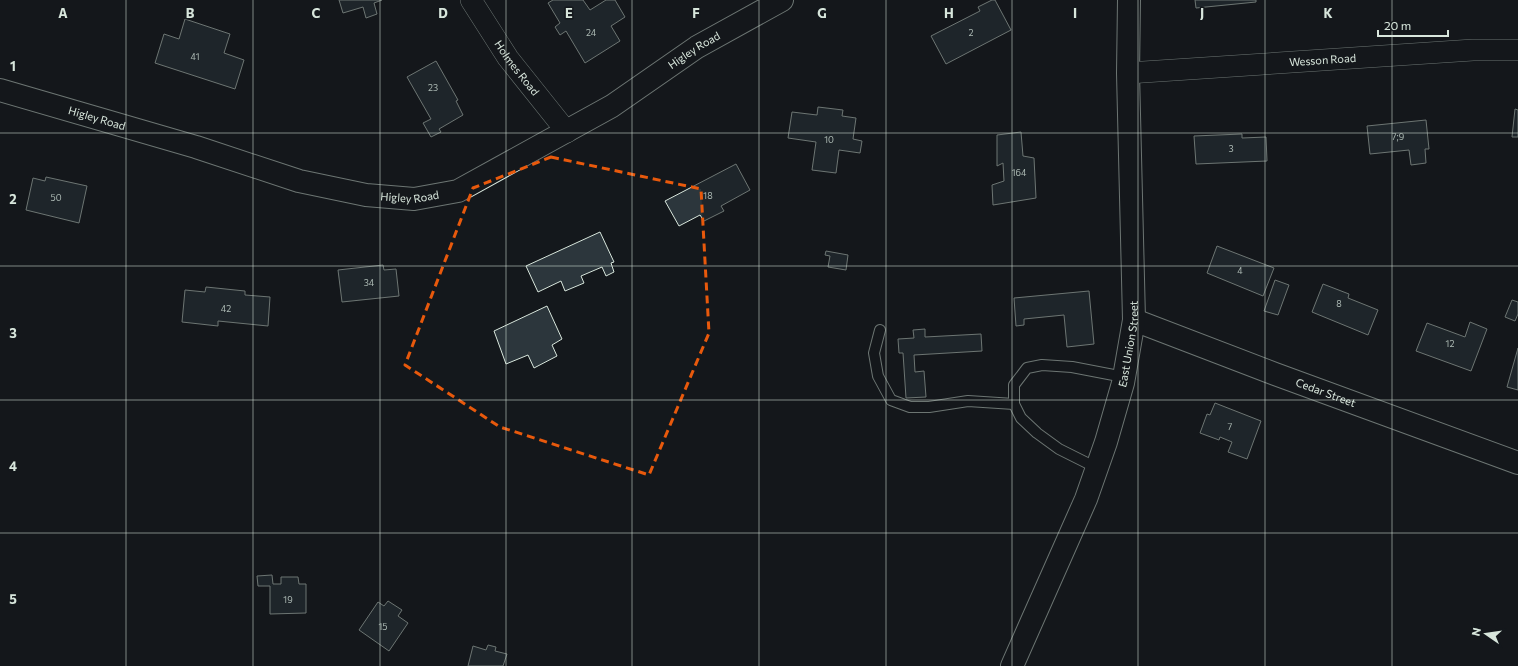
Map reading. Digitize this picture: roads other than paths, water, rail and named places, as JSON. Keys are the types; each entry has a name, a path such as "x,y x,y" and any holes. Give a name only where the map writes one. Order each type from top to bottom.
{"street":[{"name":"Holmes Road","path":"471,0 508,58 567,132"},
{"name":"Higley Road","path":"0,90 196,147 299,181 366,195 414,199 458,191 612,106 697,47 782,0"},
{"name":"East Union Street","path":"1012,666 1086,499 1106,442 1124,377 1134,320 1128,73 1129,0"},
{"name":"Wesson Road","path":"1128,73 1457,51 1518,50"},
{"name":"Cedar Street","path":"1134,320 1275,374 1518,463"}],"lane":[{"path":"880,330 874,353 878,376 891,400 910,407 930,407 968,401 1014,404"},
{"path":"1097,468 1059,449 1037,433 1021,418 1014,404 1014,385 1027,368 1042,365 1072,366 1124,377"}]}
